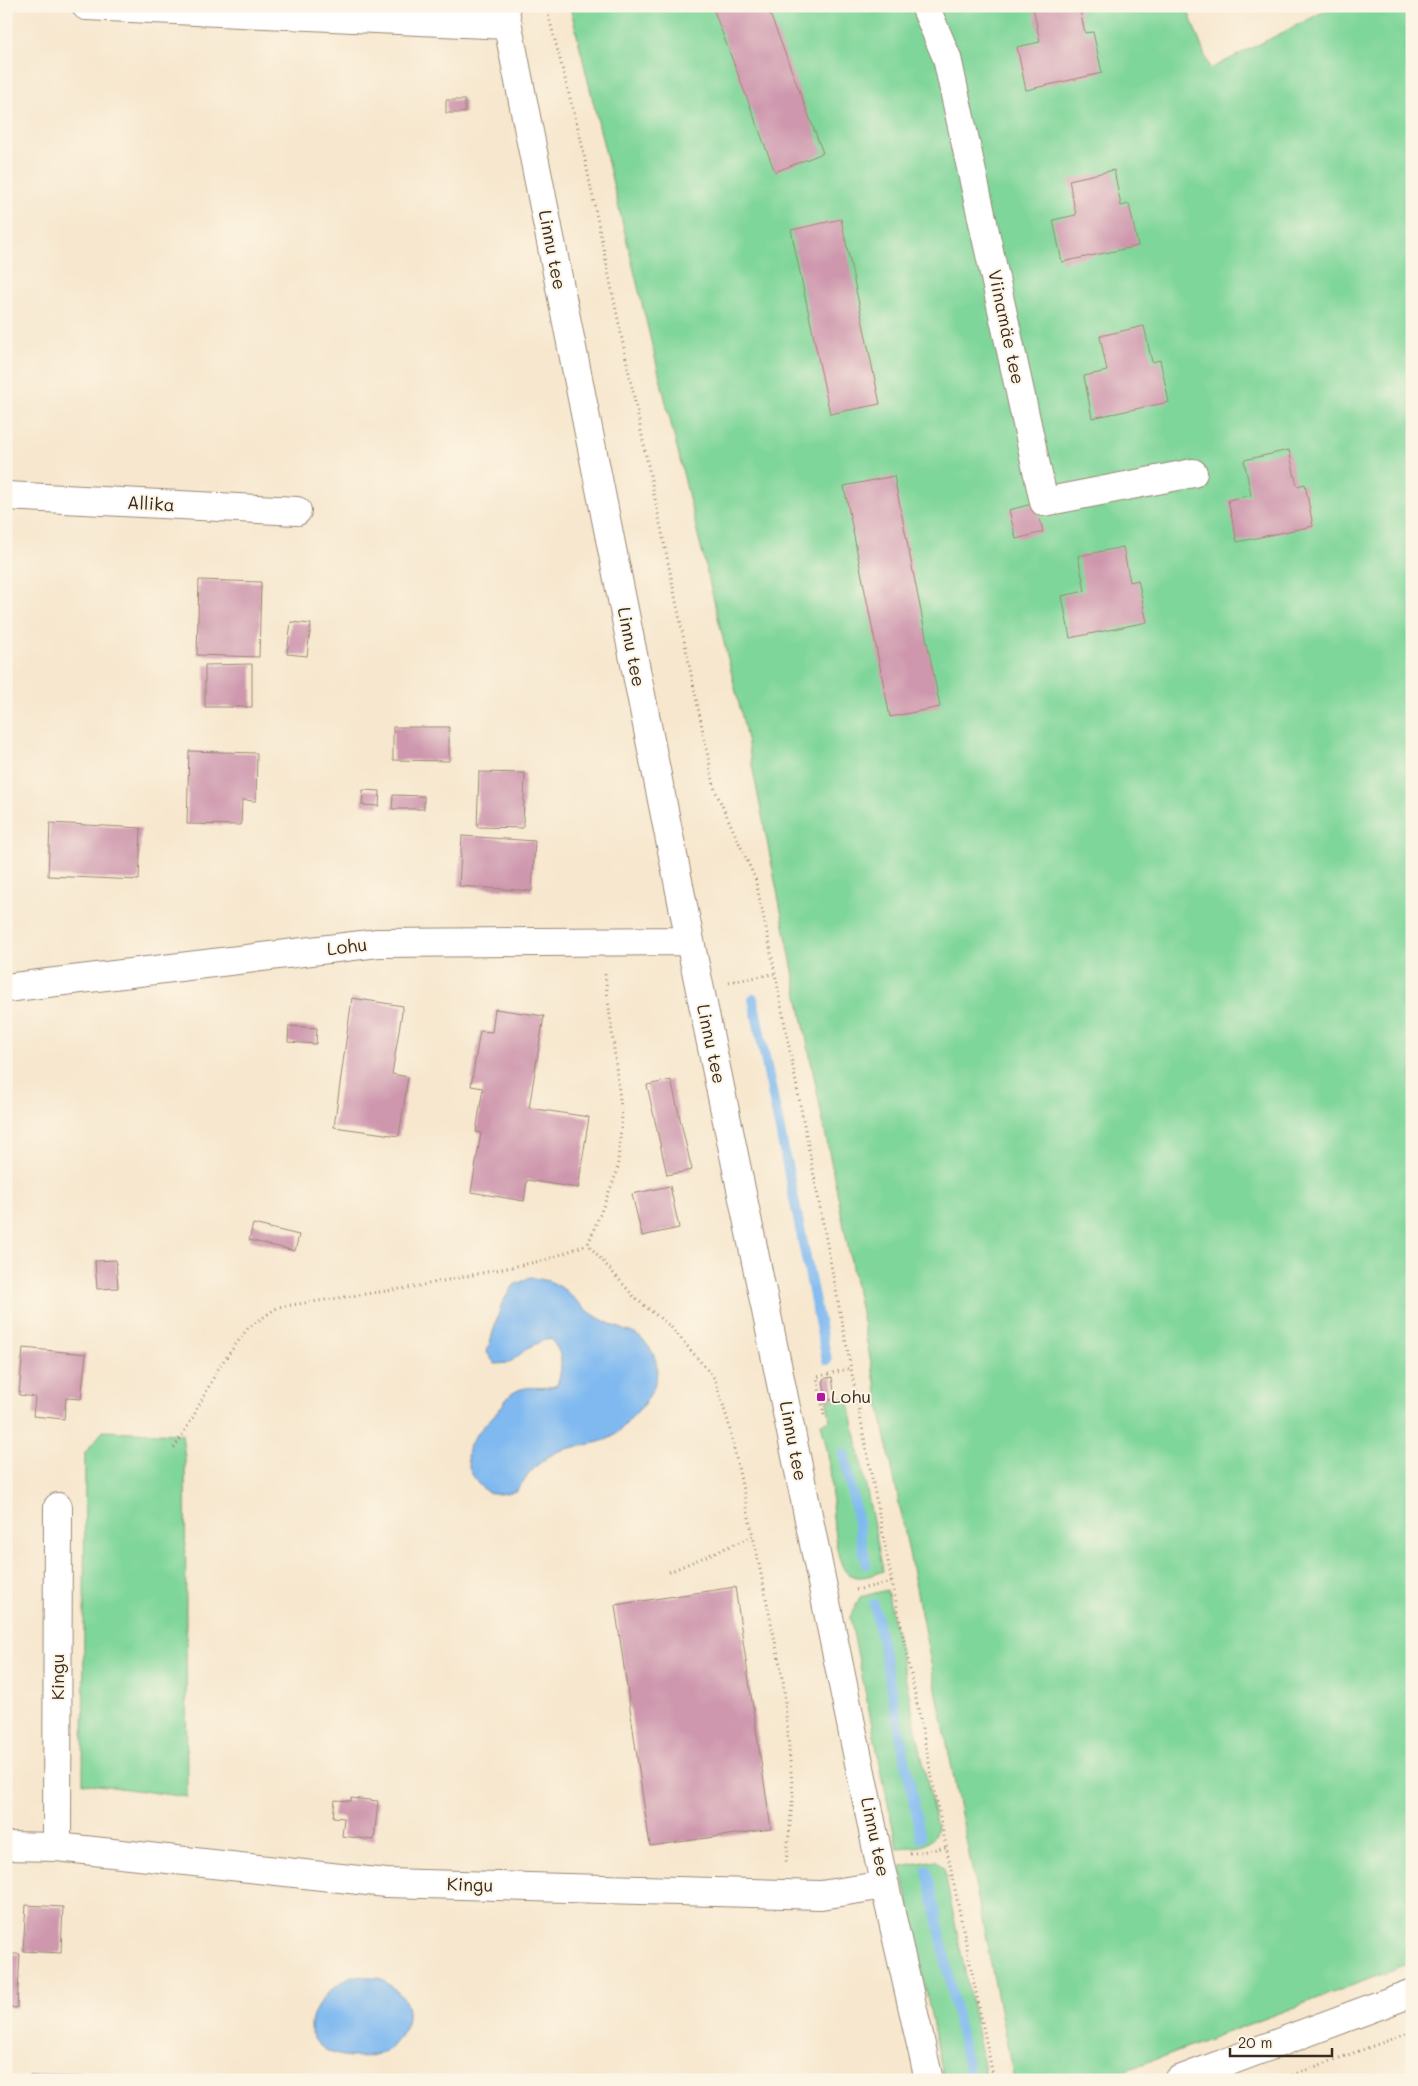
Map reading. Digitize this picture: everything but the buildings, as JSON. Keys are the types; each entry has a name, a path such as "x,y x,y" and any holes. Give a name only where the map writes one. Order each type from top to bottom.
{"street":[{"path":"86,6 506,16"},
{"name":"Viinamäe tee","path":"925,6 947,58 1044,502 1193,473"},
{"name":"Linnu tee","path":"506,16 690,941 882,1872 929,2080"},
{"name":"Allika","path":"6,496 297,510"},
{"name":"Lohu","path":"6,988 378,944 690,941"},
{"name":"Kingu","path":"57,1847 58,1507"},
{"name":"Kingu","path":"6,1846 57,1847 386,1883 821,1895 882,1872"},
{"path":"1179,2080 1412,1993"}],"path":[{"path":"546,6 581,140 715,790 755,878 894,1592 994,2080"},
{"path":"174,1448 192,1419 219,1367 248,1328 278,1307 414,1287 546,1260 588,1244 617,1172 622,1116 602,942"},
{"path":"588,1244 635,1298 671,1327 715,1379 728,1421 783,1679 792,1796 783,1894"},
{"path":"824,1414 817,1377 851,1368"},
{"path":"669,1572 753,1536"},
{"path":"882,1872 946,1848"},
{"path":"1278,2080 1412,2032"}],"green space":[{"path":"570,6 1186,6 1210,69 1335,6 1412,6 1412,1963 1100,2080 1014,2080 744,725"},
{"path":"848,1397 883,1571 862,1577 850,1575 844,1568 839,1556 829,1461 821,1423 830,1420 827,1401"},
{"path":"103,1431 182,1434 185,1459 187,1797 83,1783 85,1453"},
{"path":"887,1590 937,1829 930,1841 916,1847 897,1848 850,1617 860,1597"},
{"path":"936,1860 944,1869 987,2080 944,2080 901,1866"}],"water":[{"path":"530,1278 556,1284 587,1310 607,1322 638,1336 648,1346 654,1357 657,1367 656,1378 647,1400 614,1436 602,1441 558,1451 537,1466 516,1491 493,1494 487,1492 472,1475 467,1453 469,1447 479,1432 511,1395 524,1388 557,1385 560,1372 560,1354 549,1338 529,1347 509,1363 495,1364 487,1352 502,1303 514,1285"},
{"path":"352,1976 382,1979 400,1995 407,2007 408,2014 405,2028 390,2048 378,2054 362,2057 337,2055 323,2048 314,2039 311,2029 312,2018 317,2007 333,1988"}],"waterway":[{"path":"753,999 827,1360"},
{"path":"844,1454 866,1564"},
{"path":"874,1604 921,1838"},
{"path":"927,1870 970,2080"}],"place":[{"name":"Lohu","path":"821,1397"}]}
